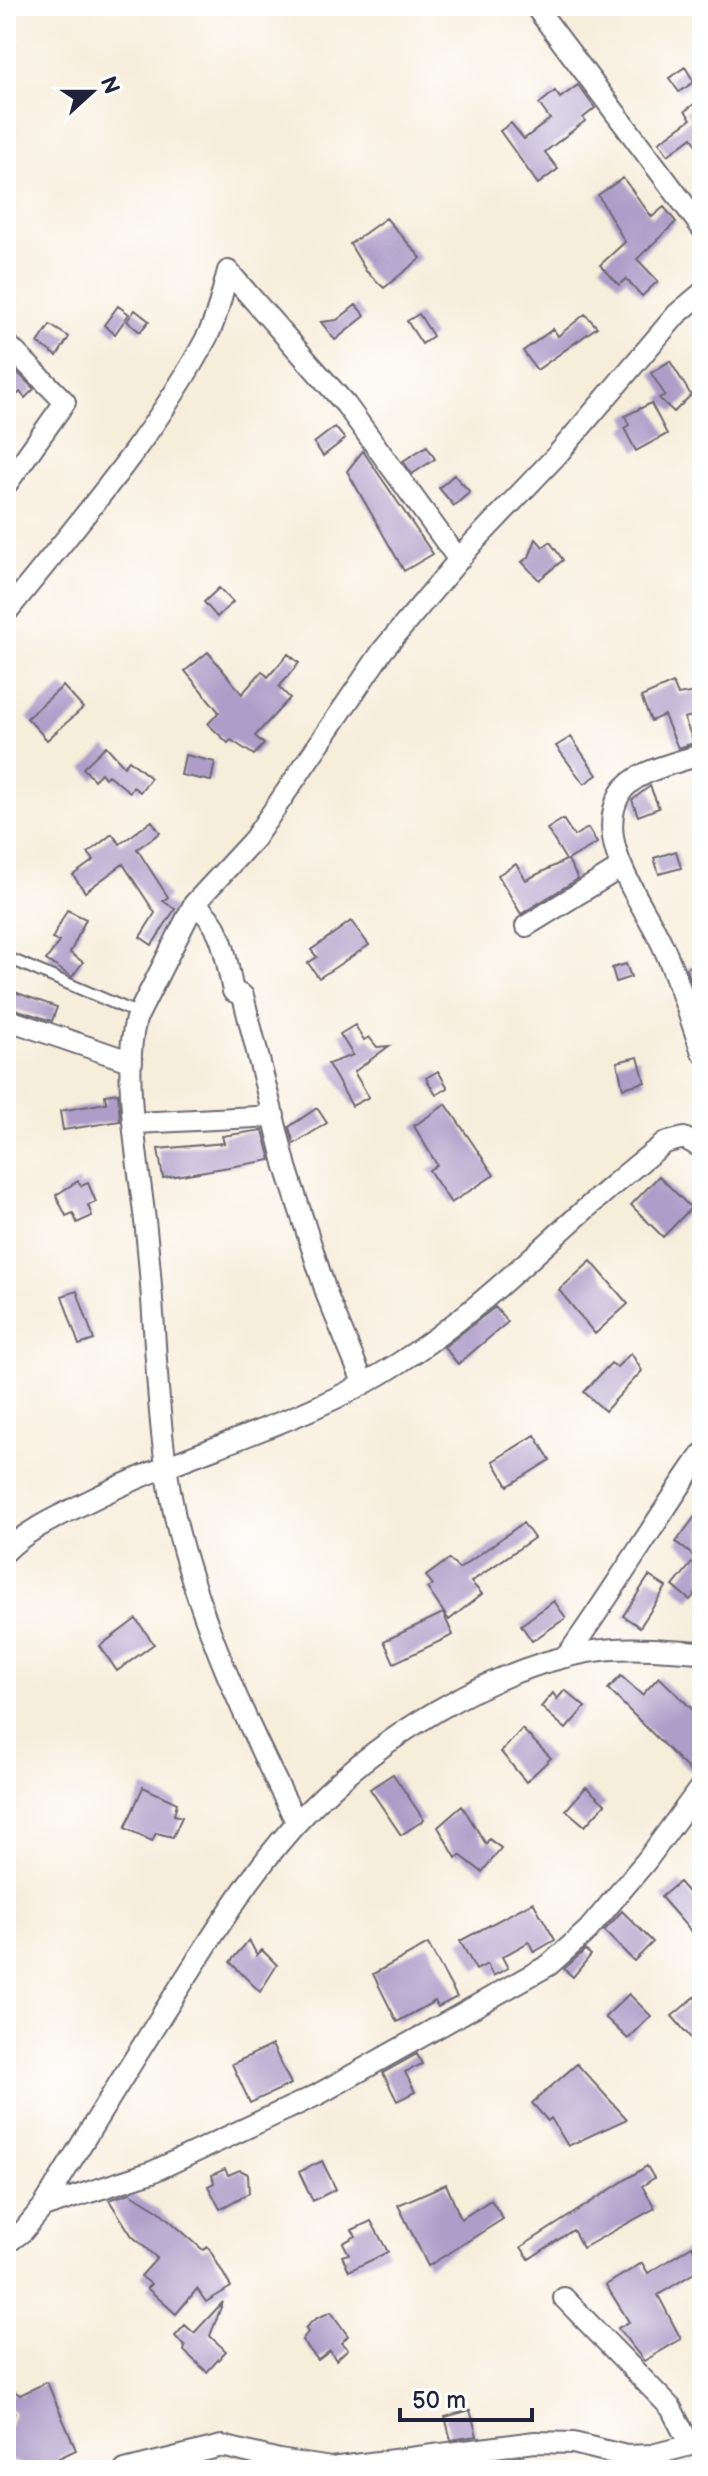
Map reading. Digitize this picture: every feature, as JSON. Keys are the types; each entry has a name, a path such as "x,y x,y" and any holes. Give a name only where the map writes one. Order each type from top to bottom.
{"street":[{"path":"535,6 702,228"},
{"path":"6,613 94,503 168,401 209,333 228,271 346,405 459,560"},
{"path":"297,1823 261,1753 217,1650 182,1548 166,1465 136,1123 132,1033 194,904 254,839 383,650 459,560 557,455 677,314 702,293"},
{"path":"6,343 65,402 6,485"},
{"path":"702,754 636,778 620,793 613,821 620,868 662,943 702,1052"},
{"path":"526,926 620,868"},
{"path":"194,904 212,916 233,991 243,996 286,1167 328,1298 363,1382"},
{"path":"6,1019 132,1062"},
{"path":"136,1123 274,1116"},
{"path":"6,1551 26,1532 166,1465 307,1412 399,1364 540,1253 665,1143 684,1138 702,1148"},
{"path":"566,1657 621,1581 662,1511 702,1454"},
{"path":"6,2244 23,2231 43,2207 250,1879 297,1823 384,1747 478,1688 566,1657 648,1646 702,1652"},
{"path":"43,2207 152,2172 304,2102 549,1965 588,1930 647,1860 702,1785"},
{"path":"125,2470 222,2446 279,2460 331,2468 535,2442 573,2443 649,2462 696,2444 671,2408 564,2298"}],"lane":[{"path":"6,957 139,1014"}],"building":[{"path":"685,67 694,82 679,92 669,78"},
{"path":"578,85 595,108 583,118 585,121 545,152 558,169 538,184 500,131 511,123 524,139 550,119 539,104 555,91 560,98"},
{"path":"702,98 702,155 692,137 668,155 659,142 691,119 685,111"},
{"path":"623,178 652,217 664,207 676,222 637,259 658,281 642,296 626,279 619,285 600,265 625,242 598,195"},
{"path":"386,218 421,258 384,288 366,271 350,244"},
{"path":"356,305 365,316 335,340 321,322 337,320"},
{"path":"118,306 129,314 115,334 104,325"},
{"path":"135,310 149,321 140,332 127,321"},
{"path":"419,314 433,336 422,344 407,321"},
{"path":"585,314 597,327 537,370 523,351 553,329 558,336"},
{"path":"50,325 69,337 57,356 38,343"},
{"path":"6,361 34,389 25,398 20,392 6,406"},
{"path":"670,361 691,395 674,412 659,398 665,395 651,373"},
{"path":"651,403 667,434 636,451 624,428 629,425 625,416"},
{"path":"335,427 345,439 323,456 314,443"},
{"path":"427,446 435,459 412,474 403,461"},
{"path":"363,451 433,554 404,571 347,471"},
{"path":"454,475 470,492 454,506 439,488"},
{"path":"536,539 543,547 550,542 563,560 539,580 522,562 529,557"},
{"path":"219,588 233,602 217,617 204,602"},
{"path":"208,652 242,694 262,671 268,677 288,654 299,663 279,687 290,698 255,736 264,744 254,755 231,740 228,743 208,724 219,712 185,671"},
{"path":"673,683 678,695 702,691 702,714 684,718 694,743 678,748 664,715 651,721 641,697"},
{"path":"63,686 83,708 47,740 27,718"},
{"path":"571,737 597,775 584,784 556,746"},
{"path":"106,746 124,766 129,760 151,778 140,792 133,787 130,792 101,773 94,780 83,768"},
{"path":"185,755 215,762 211,781 181,775"},
{"path":"650,786 659,808 638,816 632,800"},
{"path":"563,819 574,836 588,828 597,843 568,860 578,879 521,914 498,875 516,864 526,880 566,860 547,829"},
{"path":"152,821 160,833 137,849 168,897 163,901 175,909 152,945 140,937 155,913 123,864 85,892 73,875 94,860 88,853 112,834 120,844"},
{"path":"676,851 681,868 659,874 654,858"},
{"path":"67,910 86,919 70,953 83,962 72,977 46,960 59,942 52,939"},
{"path":"351,921 369,945 319,978 308,963 317,957 311,950"},
{"path":"702,962 702,991 696,993 686,968"},
{"path":"626,964 631,977 616,982 612,968"},
{"path":"6,989 57,1007 52,1021 6,1006"},
{"path":"355,1025 364,1040 369,1037 377,1047 389,1046 354,1072 369,1097 352,1106 328,1064 353,1055 340,1034"},
{"path":"638,1057 645,1082 623,1088 617,1062"},
{"path":"438,1071 448,1088 436,1095 426,1078"},
{"path":"118,1093 120,1121 63,1130 60,1111 106,1103 105,1095"},
{"path":"446,1104 494,1175 451,1203 429,1170 437,1165 414,1126"},
{"path":"317,1108 327,1123 294,1144 289,1127"},
{"path":"263,1130 271,1160 163,1178 158,1149 224,1143 222,1136"},
{"path":"659,1176 691,1208 663,1237 631,1205"},
{"path":"78,1181 81,1186 88,1183 96,1202 88,1205 92,1216 77,1223 73,1213 66,1216 56,1195"},
{"path":"591,1261 628,1304 595,1334 559,1290"},
{"path":"77,1291 94,1340 79,1345 62,1296"},
{"path":"495,1307 508,1322 458,1364 444,1347"},
{"path":"631,1353 642,1371 605,1411 584,1392 611,1363 617,1367"},
{"path":"535,1435 550,1460 508,1486 493,1461"},
{"path":"702,1507 702,1585 690,1600 673,1586 696,1558 676,1542"},
{"path":"523,1523 534,1538 471,1582 482,1594 449,1620 427,1588 433,1585 426,1576 449,1559 459,1569"},
{"path":"649,1576 666,1587 640,1627 623,1616"},
{"path":"554,1601 566,1618 532,1641 521,1625"},
{"path":"443,1613 453,1635 394,1663 384,1641"},
{"path":"136,1619 154,1644 117,1671 100,1646"},
{"path":"621,1676 642,1695 659,1677 702,1719 702,1759 690,1771 608,1689"},
{"path":"565,1690 585,1707 566,1729 541,1707 553,1693 557,1699"},
{"path":"522,1729 551,1758 526,1782 501,1752"},
{"path":"393,1774 424,1820 401,1835 370,1789"},
{"path":"143,1787 177,1803 174,1815 182,1817 173,1837 156,1833 152,1841 125,1828"},
{"path":"586,1787 605,1804 585,1826 566,1810"},
{"path":"462,1806 486,1844 489,1839 501,1848 482,1872 460,1855 456,1858 438,1827"},
{"path":"679,1882 702,1908 702,1944 661,1897"},
{"path":"533,1902 555,1940 534,1952 529,1942 502,1957 508,1968 493,1976 487,1964 476,1970 460,1941"},
{"path":"622,1911 653,1942 634,1961 604,1931"},
{"path":"249,1940 257,1955 262,1950 277,1965 260,1992 230,1962"},
{"path":"428,1944 457,1997 438,2007 435,2001 397,2022 373,1974"},
{"path":"585,1950 591,1955 573,1977 564,1969"},
{"path":"702,1991 702,2051 672,2016"},
{"path":"629,1994 651,2016 628,2039 605,2017"},
{"path":"272,2045 291,2084 250,2103 232,2064"},
{"path":"417,2054 422,2064 405,2072 415,2092 397,2101 383,2073"},
{"path":"577,2064 627,2119 568,2146 551,2118 548,2121 532,2103"},
{"path":"322,2161 336,2189 313,2201 299,2172"},
{"path":"647,2166 654,2178 642,2186 655,2208 583,2248 573,2230 529,2259 521,2247"},
{"path":"225,2169 228,2175 240,2170 248,2174 249,2193 220,2209 208,2186 214,2183 212,2175"},
{"path":"446,2184 461,2219 491,2200 503,2219 428,2266 398,2205"},
{"path":"130,2193 159,2211 203,2250 208,2247 231,2287 206,2302 197,2289 176,2314 147,2288 151,2284 141,2276 157,2258 132,2236 109,2200"},
{"path":"371,2221 388,2252 349,2271 342,2256 349,2254 343,2243 356,2236 352,2230"},
{"path":"692,2246 702,2268 658,2295 681,2339 644,2361 618,2328 629,2322 606,2285 642,2263 648,2273"},
{"path":"223,2302 210,2336 226,2351 207,2372 184,2351 185,2347 175,2336 185,2325 194,2333"},
{"path":"331,2312 348,2336 341,2343 348,2349 336,2360 330,2351 318,2360 302,2340 308,2332 305,2328 315,2319"},
{"path":"47,2382 76,2450 59,2458 59,2464 25,2466 6,2459 6,2432 15,2412 6,2407 6,2402 14,2391 20,2395"},
{"path":"470,2410 477,2436 451,2440 445,2417"}]}
